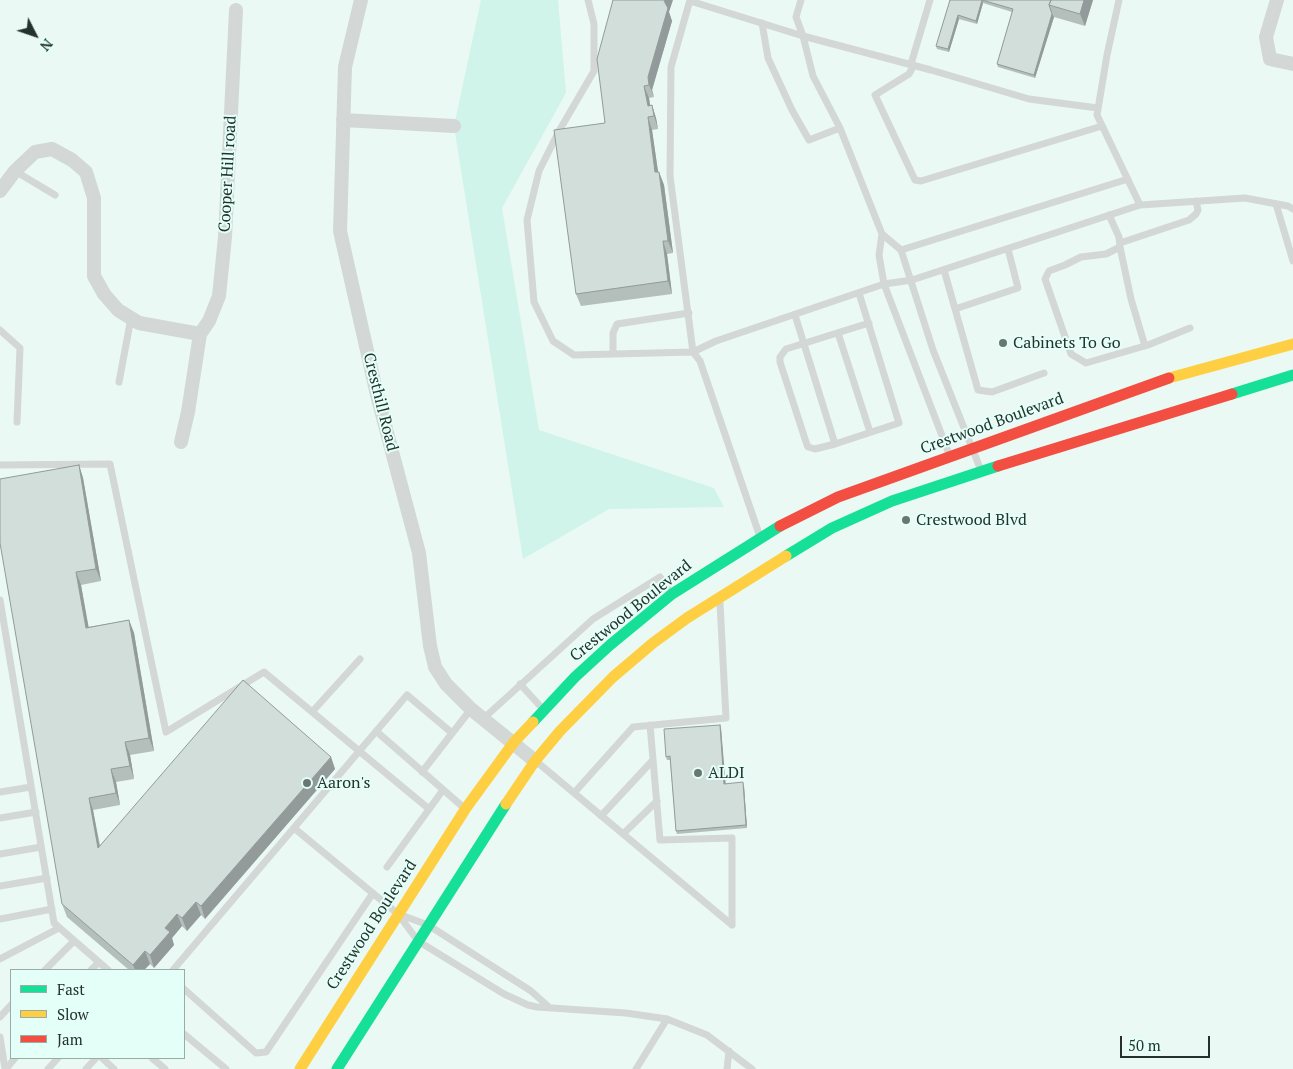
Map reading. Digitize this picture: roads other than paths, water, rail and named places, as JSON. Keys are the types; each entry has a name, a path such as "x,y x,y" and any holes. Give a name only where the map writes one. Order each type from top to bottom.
{"main road":[{"name":"Crestwood Boulevard","path":"337,1069 504,806 535,761 560,731 613,677 652,643 680,606 719,596 832,528 892,501 953,467 972,448 1158,381 1293,344"},
{"name":"Crestwood Boulevard","path":"300,1069 466,808 514,742 575,677 610,645 680,606 760,537 838,497 953,467 981,471 1293,375"},
{"path":"329,1046 366,978 383,938"}],"street":[{"name":"Cresthill Road","path":"361,0 345,67 340,231 378,395 419,553 430,646 436,667 446,684 471,709 514,742 535,761"},
{"path":"1277,0 1266,37 1270,59 1293,64"},
{"name":"Cooper Hill road","path":"181,442 188,412 200,334 219,296 224,247 236,10"},
{"path":"343,120 454,126"},
{"path":"0,191 15,171 35,152 52,149 72,160 86,172 94,198 94,276 104,294 118,310 139,323 200,334"}],"lane":[{"path":"588,0 594,24 594,71 539,170 527,220 534,302 553,341 574,355 693,352 716,341 884,284 912,280 1140,205 1246,198 1293,209"},
{"path":"760,537 700,360 693,352 670,176 671,67 690,0 803,36 1029,99 1098,108"},
{"path":"801,0 796,17 813,76 840,128 882,234 901,250 933,350 981,471"},
{"path":"930,0 909,74 874,95 915,180 921,181 1102,126"},
{"path":"1119,0 1097,115 1140,205"},
{"path":"762,23 768,58 792,110 809,140 840,128"},
{"path":"15,171 55,195"},
{"path":"901,250 1128,179"},
{"path":"1190,328 1144,346 1086,363 1071,354 1045,279 1049,271 1065,266 1081,257 1106,254 1120,245 1189,220 1198,210 1196,201"},
{"path":"1276,204 1293,261"},
{"path":"1109,215 1120,245 1131,299 1144,346"},
{"path":"882,234 879,255 884,284 953,467"},
{"path":"955,309 1018,288 1008,248"},
{"path":"944,270 978,390 992,392 1044,373"},
{"path":"859,293 869,323 899,423 815,449 807,445 780,362 782,352 786,349 869,323"},
{"path":"614,354 613,333 617,324 688,313"},
{"path":"795,315 835,444"},
{"path":"119,382 131,318"},
{"path":"0,330 20,348 17,422"},
{"path":"838,333 870,432"},
{"path":"0,465 110,464 166,732 264,672 430,809"},
{"path":"484,718 593,619 660,577 680,606"},
{"path":"574,793 633,727 726,718 719,596"},
{"path":"0,600 54,923 107,969"},
{"path":"312,712 360,658"},
{"path":"520,684 544,709"},
{"path":"173,969 407,695 452,733"},
{"path":"422,772 471,709"},
{"path":"535,761 732,926 732,838 660,840 650,725"},
{"path":"376,731 466,808"},
{"path":"601,816 653,760"},
{"path":"0,792 32,787"},
{"path":"387,868 443,790"},
{"path":"624,834 657,801"},
{"path":"0,818 36,812"},
{"path":"294,828 398,914 418,941 504,994 528,1005 626,1013 667,1019 707,1035 752,1069"},
{"path":"0,854 42,847"},
{"path":"0,886 47,878"},
{"path":"185,990 256,1053 266,1052 373,893"},
{"path":"0,919 52,909"},
{"path":"398,914 428,925 531,991 550,1008"},
{"path":"0,959 60,928"},
{"path":"46,969 74,940"},
{"path":"93,969 99,962"},
{"path":"0,1017 10,1006"},
{"path":"636,1069 667,1019"},
{"path":"185,1035 226,1069"},
{"path":"0,1037 6,1069"},
{"path":"728,1069 729,1051"},
{"path":"6,1069 14,1059"},
{"path":"48,1069 57,1059"},
{"path":"86,1069 95,1059"},
{"path":"103,1059 114,1069"},
{"path":"153,1059 165,1069"}],"place":[{"name":"Cabinets To Go","path":"1003,343"},
{"name":"Crestwood Blvd","path":"906,520"},
{"name":"ALDI","path":"698,773"},
{"name":"Aaron's","path":"307,783"}]}
